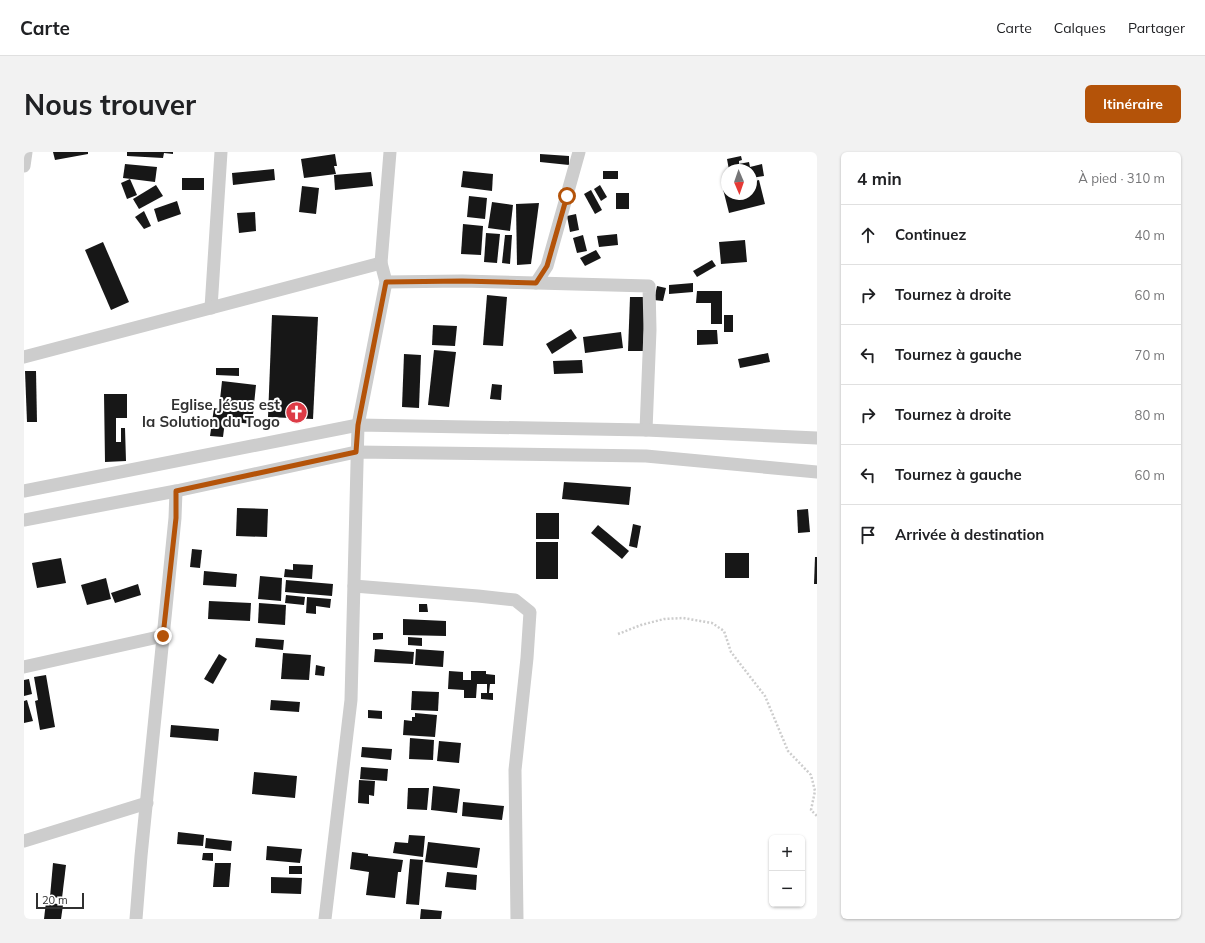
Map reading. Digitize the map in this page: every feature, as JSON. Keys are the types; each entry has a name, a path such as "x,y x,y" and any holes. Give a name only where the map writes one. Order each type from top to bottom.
{"street":[{"path":"24,166 26,152"},
{"path":"211,308 221,152"},
{"path":"325,919 350,700 354,586 356,452 358,425 386,282 381,264 390,152"},
{"path":"536,283 547,266 579,152"},
{"path":"24,357 381,264"},
{"path":"386,282 462,281 649,286 650,330 646,430"},
{"path":"24,491 358,425 646,430 817,438"},
{"path":"24,520 176,491 356,452 646,456 817,472"},
{"path":"136,919 141,856 176,518 176,491"},
{"path":"354,586 515,600 530,612 527,658 515,770 517,919"},
{"path":"24,667 163,636"},
{"path":"24,841 147,803"}],"path":[{"path":"618,634 641,625 664,619 677,618 712,623 724,631 730,652 765,696 788,751 811,775 815,791 811,810 817,816"}],"building":[{"path":"53,152 88,152 88,154 55,160"},
{"path":"127,152 173,152 173,154 164,153 163,158 127,156"},
{"path":"335,154 337,166 334,166 336,174 304,178 301,159"},
{"path":"540,154 569,156 569,165 540,162"},
{"path":"741,156 742,160 739,161 739,164 728,164 727,159"},
{"path":"749,162 749,164 739,164"},
{"path":"125,164 157,167 155,182 123,178"},
{"path":"762,164 764,176 757,177 757,165"},
{"path":"274,169 275,180 233,185 232,173"},
{"path":"463,171 493,174 492,191 461,187"},
{"path":"603,171 618,171 618,179 603,179"},
{"path":"371,172 373,186 335,190 334,175"},
{"path":"182,178 204,178 204,190 182,190"},
{"path":"130,179 137,195 127,199 121,183"},
{"path":"757,180 759,180 765,204 729,213 726,200 757,200"},
{"path":"156,185 163,196 139,209 133,199"},
{"path":"600,185 607,197 601,201 594,189"},
{"path":"302,186 319,188 316,214 299,212"},
{"path":"591,190 602,210 595,214 584,194"},
{"path":"616,193 629,193 629,209 616,209"},
{"path":"469,196 487,198 485,219 467,217"},
{"path":"177,201 181,214 158,222 154,209"},
{"path":"492,202 513,205 510,231 488,228"},
{"path":"539,203 531,264 517,265 516,204"},
{"path":"144,211 151,226 144,229 135,217"},
{"path":"255,212 256,231 239,233 237,213"},
{"path":"576,214 579,230 570,232 567,216"},
{"path":"463,224 483,226 481,255 461,254"},
{"path":"486,233 500,234 497,263 484,262"},
{"path":"617,234 618,245 599,247 597,236"},
{"path":"505,235 512,235 510,264 502,263"},
{"path":"583,235 587,251 577,253 573,238"},
{"path":"745,240 747,262 721,264 719,242"},
{"path":"103,242 129,302 111,310 85,250"},
{"path":"596,250 601,258 585,266 580,258"},
{"path":"712,260 716,266 697,277 693,271"},
{"path":"693,283 693,292 669,294 669,285"},
{"path":"657,286 666,288 663,301 654,300"},
{"path":"697,291 722,291 722,324 711,324 711,303 696,303"},
{"path":"487,295 507,297 503,346 483,345"},
{"path":"630,297 645,297 643,351 628,351"},
{"path":"272,315 318,317 313,419 268,417"},
{"path":"724,315 733,315 733,332 724,332"},
{"path":"433,325 457,326 455,346 432,345"},
{"path":"571,329 577,338 552,354 546,344"},
{"path":"697,330 717,330 718,344 697,345"},
{"path":"621,332 623,348 585,353 583,337"},
{"path":"434,350 456,352 449,407 428,405"},
{"path":"768,353 770,362 740,368 738,359"},
{"path":"404,354 421,355 419,408 402,407"},
{"path":"582,360 583,373 554,374 553,361"},
{"path":"216,368 239,368 239,376 216,375"},
{"path":"25,371 36,371 37,422 27,422"},
{"path":"222,381 256,385 252,424 225,421 223,437 210,436 214,408 219,409"},
{"path":"492,384 502,385 501,400 490,399"},
{"path":"104,394 127,394 127,418 116,418 116,442 121,442 121,428 125,428 126,461 105,462"},
{"path":"564,482 631,487 629,505 562,499"},
{"path":"237,508 268,509 267,537 236,536"},
{"path":"808,509 810,532 798,533 797,510"},
{"path":"536,513 559,513 559,539 536,539"},
{"path":"633,524 641,526 637,548 629,546"},
{"path":"598,525 629,551 622,559 591,533"},
{"path":"536,542 558,542 558,579 536,579"},
{"path":"192,549 202,550 200,568 190,567"},
{"path":"725,553 749,553 749,578 725,578"},
{"path":"815,557 817,557 817,584 814,584"},
{"path":"61,558 66,583 37,588 32,563"},
{"path":"293,564 313,565 312,579 284,577 285,569 293,570"},
{"path":"204,571 237,574 236,587 203,585"},
{"path":"260,576 282,578 281,601 258,599"},
{"path":"106,578 111,599 87,605 81,585"},
{"path":"286,580 333,584 332,596 285,592"},
{"path":"138,584 141,595 115,603 111,593"},
{"path":"286,595 305,597 304,605 285,603"},
{"path":"307,597 331,599 330,608 316,606 316,614 306,613"},
{"path":"209,601 251,603 250,621 208,619"},
{"path":"259,603 286,605 285,625 258,623"},
{"path":"419,604 427,604 428,612 419,612"},
{"path":"403,619 446,621 446,636 403,635"},
{"path":"373,633 383,633 383,639 373,640"},
{"path":"408,637 422,638 422,646 408,645"},
{"path":"256,638 284,640 283,650 255,647"},
{"path":"375,649 414,652 413,664 374,662"},
{"path":"416,649 444,651 443,667 415,665"},
{"path":"283,653 311,655 309,680 281,679"},
{"path":"219,654 227,659 213,684 204,679"},
{"path":"316,665 325,667 324,676 315,675"},
{"path":"449,671 463,672 463,680 471,680 471,671 486,671 486,674 495,675 495,684 490,684 489,693 493,693 493,700 481,699 481,693 487,693 487,684 477,684 476,698 464,698 464,690 448,689"},
{"path":"46,675 55,727 40,730 35,701 38,700 34,677"},
{"path":"29,679 32,694 24,696 24,680"},
{"path":"412,691 439,692 438,711 411,710"},
{"path":"27,700 33,721 24,723 24,701"},
{"path":"271,700 300,702 299,712 270,710"},
{"path":"368,710 382,711 382,719 368,718"},
{"path":"415,713 437,715 435,737 403,735 404,720 412,721 412,717 415,717"},
{"path":"171,725 219,729 218,741 170,737"},
{"path":"410,738 434,740 433,760 409,759"},
{"path":"439,741 461,743 459,763 437,761"},
{"path":"362,747 392,749 391,760 361,757"},
{"path":"361,767 388,769 387,781 360,779"},
{"path":"254,772 297,776 295,798 252,794"},
{"path":"359,780 375,781 374,796 369,795 369,804 358,803"},
{"path":"433,786 460,789 457,813 431,810"},
{"path":"408,788 429,788 427,810 407,809"},
{"path":"463,802 504,806 502,820 462,816"},
{"path":"178,832 204,835 203,846 177,844"},
{"path":"409,835 425,836 423,857 393,853 395,842 408,843"},
{"path":"206,838 232,841 231,851 205,848"},
{"path":"428,842 480,848 477,868 425,862"},
{"path":"267,846 302,849 300,863 266,860"},
{"path":"352,852 368,854 368,856 403,860 401,872 398,872 395,898 366,895 369,872 350,869"},
{"path":"203,853 213,853 213,861 202,860"},
{"path":"410,859 423,860 419,905 406,904"},
{"path":"53,863 66,865 62,898 50,897"},
{"path":"215,863 231,863 229,887 213,887"},
{"path":"289,866 302,866 302,874 289,874"},
{"path":"447,872 477,875 476,890 445,887"},
{"path":"271,877 302,878 301,894 271,893"},
{"path":"46,902 63,905 61,919 44,919"},
{"path":"421,909 442,911 441,919 420,919"}],"place":[{"name":"Eglise Jésus est la Solution du Togo","path":"296,413"}],"route":[{"path":"163,636 176,518 176,491 356,452 358,425 386,282 462,281 536,283 547,266 567,196"}]}
